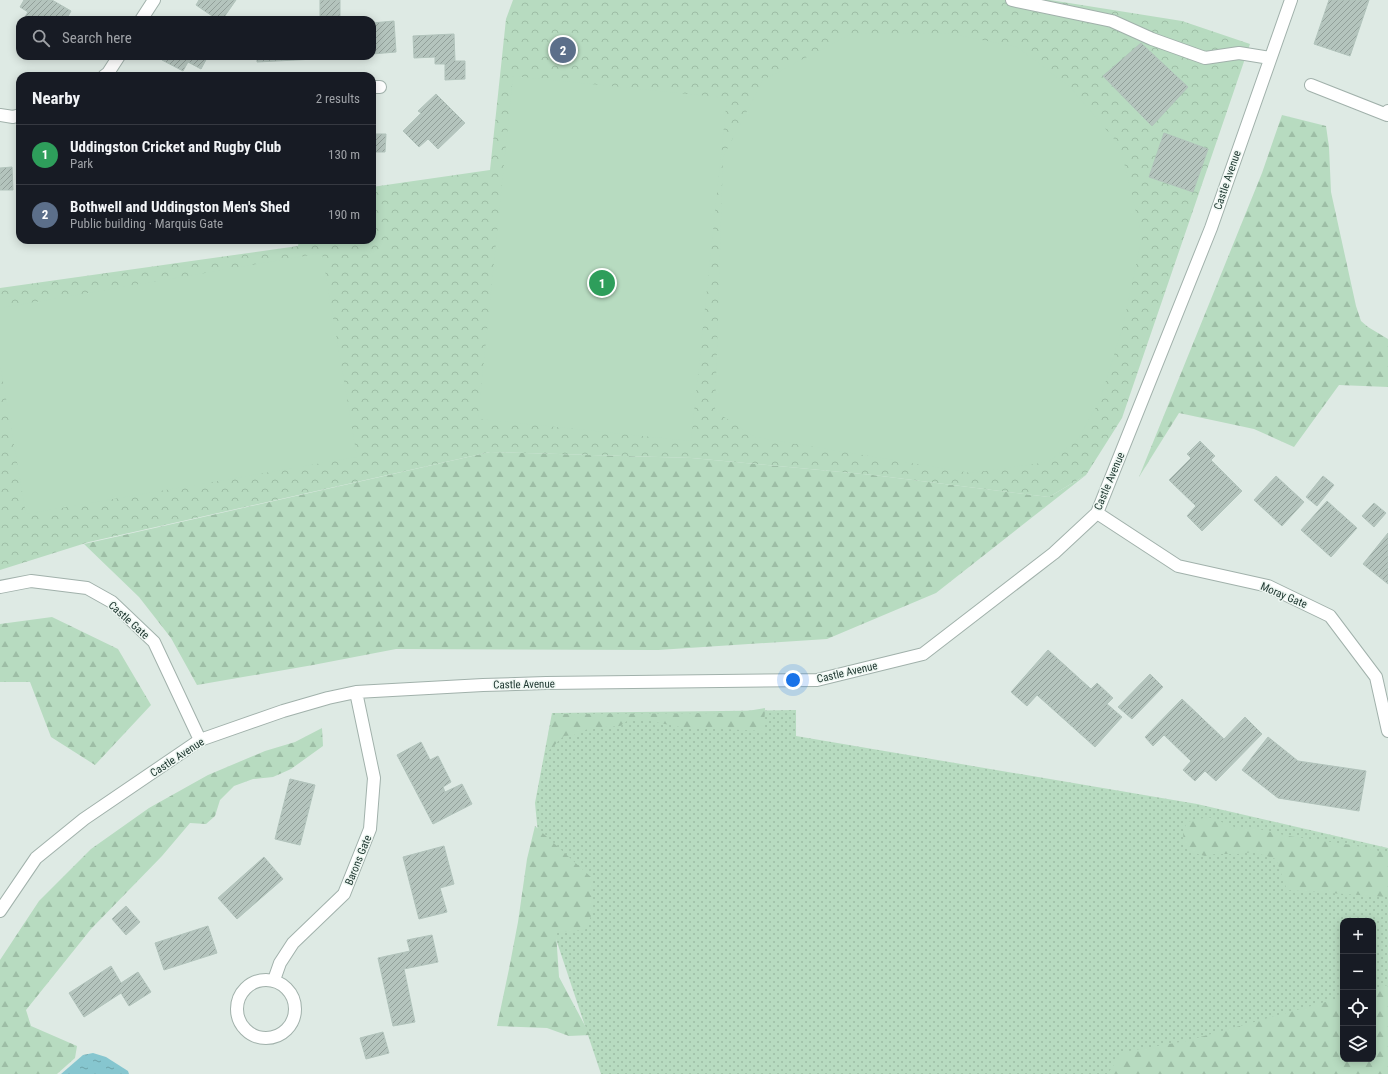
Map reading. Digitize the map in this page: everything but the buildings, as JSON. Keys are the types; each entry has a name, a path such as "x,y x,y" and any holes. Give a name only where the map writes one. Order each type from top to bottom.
{"street":[{"path":"144,16 154,0"},
{"path":"1012,0 1112,21 1152,39 1205,58 1239,53 1270,58"},
{"name":"Castle Avenue","path":"0,912 36,858 84,819 200,740 283,711 328,698 356,692 483,685 817,680 923,654 1054,553 1097,512 1211,228 1291,0"},
{"path":"110,72 116,60"},
{"path":"1311,85 1387,115 1388,111"},
{"path":"0,115 16,116"},
{"name":"Moray Gate","path":"1097,512 1178,566 1268,586 1330,616 1376,676 1388,731"},
{"name":"Castle Gate","path":"0,587 31,581 87,588 112,602 154,642 200,740"},
{"name":"Barons Gate","path":"274,980 280,963 293,943 344,894 370,829 374,778 356,692"},
{"path":"264,979 274,980 288,988 293,996 296,1006 295,1016 291,1025 284,1032 275,1037 265,1038 253,1035 245,1029 239,1019 237,1009 238,999 246,988 254,981 264,979"}],"green space":[{"path":"513,0 1050,0 1182,21 1250,44 1122,418 1086,475 1049,497 873,475 692,458 490,452 89,542 0,570 0,288 298,246 298,244 376,244 376,186 490,170 506,19"},
{"path":"947,33 1017,47 1070,87 1120,146 1142,237 1123,326 1100,400 1078,439 1048,462 971,473 755,437 715,411 723,157 763,80 851,34"},
{"path":"513,76 727,98 691,441 478,419"},
{"path":"1282,115 1326,126 1329,147 1331,192 1356,306 1361,321 1388,339 1388,387 1339,385 1294,447 1254,429 1179,413 1139,477 1262,173"},
{"path":"322,253 357,457 26,514 0,364 0,308"},
{"path":"490,452 692,458 873,475 1049,497 1086,475 936,593 827,639 658,650 396,649 197,685 171,638 139,597 84,544"},
{"path":"52,617 118,649 151,705 95,765 51,737 30,682 0,682 0,624"},
{"path":"765,708 764,731 680,727 640,719 627,721 620,726 590,728 574,735 564,736 547,752 549,729 556,714 735,713"},
{"path":"796,710 796,736 1197,804 1388,848 1388,1074 601,1074 545,906 535,803 552,713"},
{"path":"322,728 323,746 291,769 273,777 253,779 234,786 220,800 215,816 206,824 190,823 162,856 91,929 26,1010 31,1026 77,1046 75,1058 57,1074 0,1074 0,960 39,901 91,849 149,808 208,775 265,751 295,742"},
{"path":"1208,817 1235,827 1250,827 1288,836 1352,845 1388,853 1388,897 1287,890 1276,859 1253,852 1205,856 1194,853 1184,845 1183,832 1187,822"},
{"path":"535,826 592,878 592,911 585,930 556,932 559,977 590,1035 569,1036 547,1028 497,1026 518,922 527,859"},
{"path":"1388,985 1388,1074 1108,1073 1123,1052 1186,1041 1340,998 1340,1062 1376,1062 1376,988"}],"water":[{"path":"93,1053 106,1057 128,1071 129,1074 61,1074 83,1055"}],"place":[{"name":"Bothwell and Uddingston Men's Shed","path":"563,50"},
{"name":"Uddingston Cricket and Rugby Club","path":"602,283"}]}
